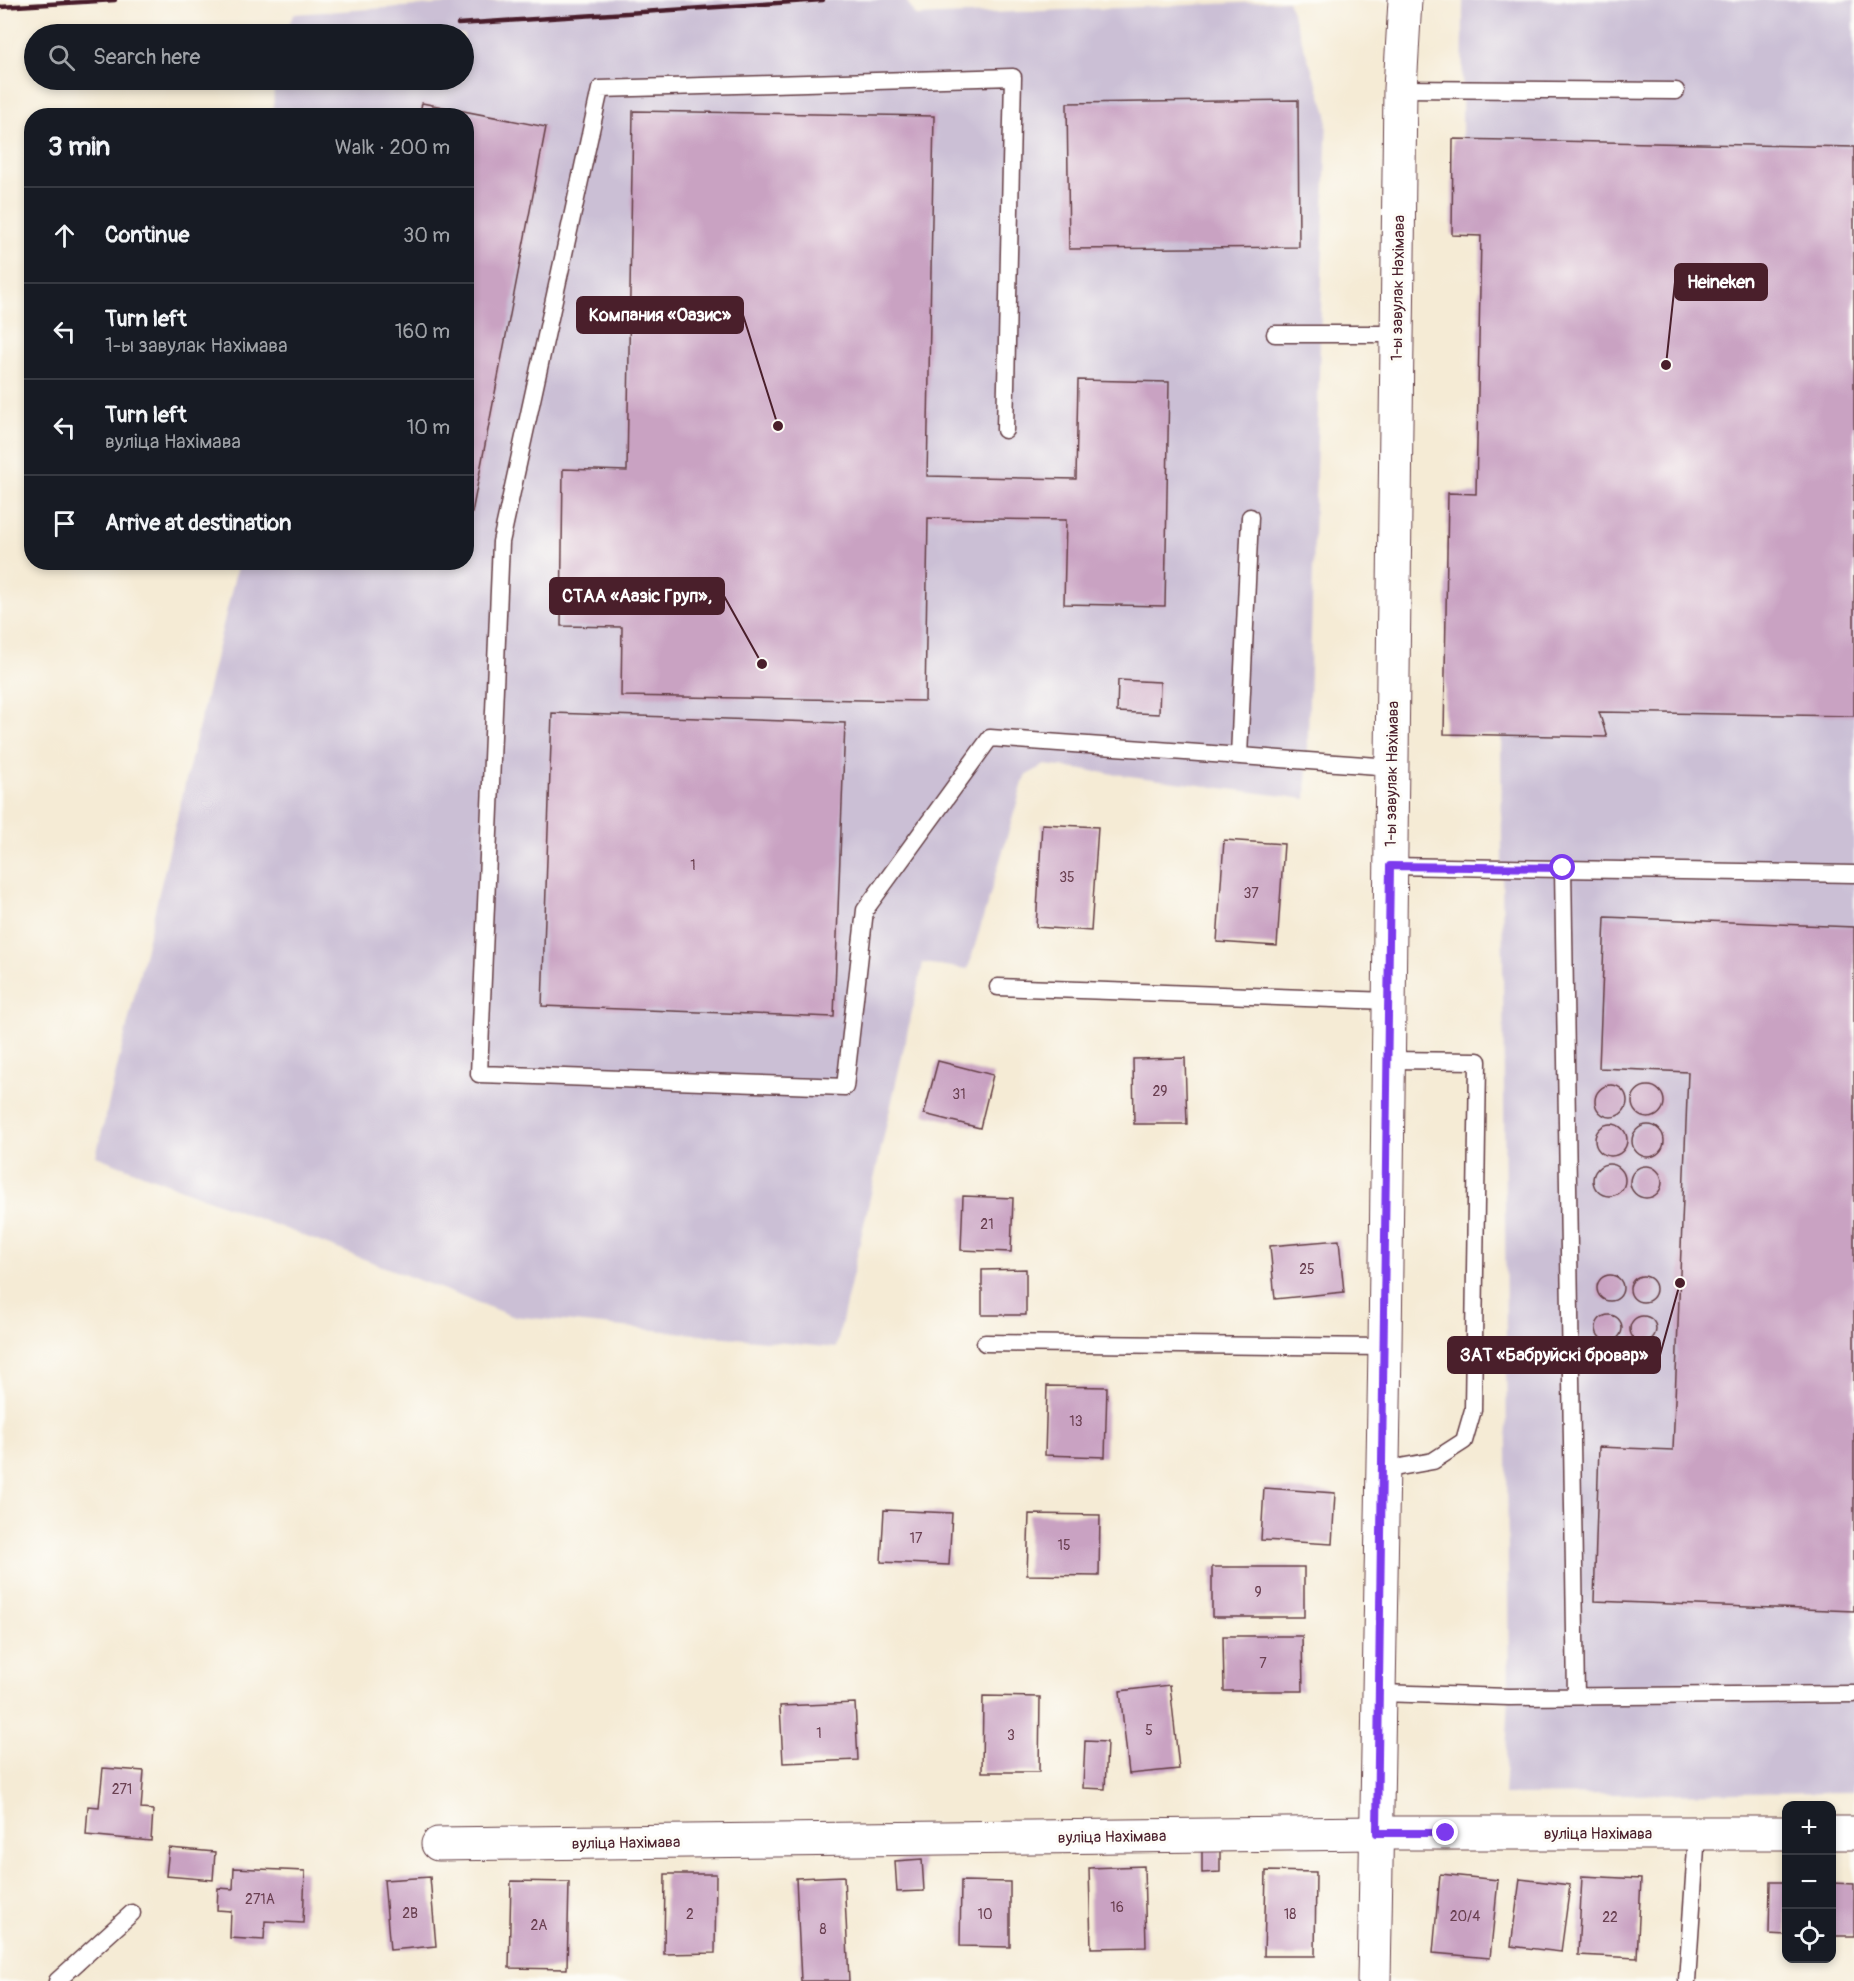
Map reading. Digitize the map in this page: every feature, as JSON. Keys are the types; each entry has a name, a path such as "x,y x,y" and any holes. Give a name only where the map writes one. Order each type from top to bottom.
{"street":[{"name":"1-ы завулак Нахімава","path":"1374,1981 1385,1347 1396,334 1400,89 1405,0"},
{"name":"вуліца Нахімава","path":"438,1844 1377,1833 1782,1833"},
{"path":"1836,1833 1854,1833"}],"lane":[{"path":"1005,430 1013,77 600,88 501,542 479,1074 845,1088 865,910 990,738 1392,767"},
{"path":"1400,89 1676,91"},
{"path":"1275,334 1396,334"},
{"path":"1239,756 1250,518"},
{"path":"1390,866 1854,874"},
{"path":"1563,868 1576,1696"},
{"path":"998,987 1389,1001"},
{"path":"1383,1470 1433,1461 1464,1442 1473,1410 1478,1061 1388,1059"},
{"path":"985,1343 1385,1347"},
{"path":"1379,1693 1509,1697 1854,1694"},
{"path":"1687,1981 1698,1833"},
{"path":"57,1981 132,1913"}],"shaded area":[{"path":"509,0 906,0 916,16 1288,1 1327,113 1306,799 1045,765 1025,776 968,969 923,963 836,1348 512,1316 96,1156 236,570 474,570 474,108 273,108 274,90 474,90 474,24 289,24 294,14"},
{"path":"1463,0 1854,0 1854,1792 1504,1795 1509,1697 1501,736 1444,734 1448,493 1476,493 1481,236 1452,235 1453,139 1462,139"}],"building":[{"path":"1298,100 1299,247 1069,249 1067,103"},
{"path":"422,103 448,108 421,108"},
{"path":"633,111 934,116 927,476 1076,479 1078,380 1169,382 1165,606 1064,604 1066,520 928,518 925,701 621,696 622,627 561,626 563,469 627,471"},
{"path":"474,113 546,127 474,503"},
{"path":"1453,139 1854,147 1854,716 1599,712 1607,737 1444,734 1448,493 1476,494 1481,236 1452,235"},
{"path":"1118,680 1160,682 1159,714 1117,712"},
{"path":"552,713 845,723 834,1017 542,1006"},
{"path":"1042,824 1098,827 1091,931 1036,927"},
{"path":"1224,840 1284,844 1277,946 1217,942"},
{"path":"1605,917 1854,927 1854,1611 1594,1601 1599,1447 1673,1450 1688,1072 1599,1068"},
{"path":"1185,1058 1187,1124 1134,1124 1133,1059"},
{"path":"938,1061 993,1075 980,1128 924,1114"},
{"path":"1611,1085 1622,1090 1627,1101 1622,1112 1611,1117 1600,1112 1595,1101 1600,1090"},
{"path":"1648,1086 1659,1091 1664,1102 1659,1113 1648,1118 1637,1113 1632,1102 1637,1091"},
{"path":"1611,1124 1622,1129 1627,1140 1622,1151 1611,1156 1600,1151 1595,1140 1600,1129"},
{"path":"1648,1125 1659,1130 1664,1141 1659,1152 1648,1157 1637,1152 1632,1141 1637,1130"},
{"path":"1609,1164 1620,1169 1625,1180 1620,1191 1609,1196 1598,1191 1593,1180 1598,1169"},
{"path":"1646,1166 1657,1171 1662,1182 1657,1193 1646,1198 1635,1193 1630,1182 1635,1171"},
{"path":"963,1196 1013,1198 1011,1252 961,1250"},
{"path":"1339,1240 1344,1292 1275,1299 1270,1246"},
{"path":"1026,1269 1026,1315 982,1315 982,1270"},
{"path":"1610,1275 1619,1279 1623,1288 1619,1297 1610,1301 1601,1297 1597,1288 1601,1279"},
{"path":"1643,1276 1652,1280 1656,1289 1652,1298 1643,1302 1634,1298 1630,1289 1634,1280"},
{"path":"1609,1315 1618,1319 1622,1328 1618,1337 1609,1341 1600,1337 1596,1328 1600,1319"},
{"path":"1643,1316 1652,1320 1656,1329 1652,1338 1643,1342 1634,1338 1630,1329 1634,1320"},
{"path":"1047,1386 1107,1387 1105,1457 1045,1455"},
{"path":"1264,1488 1335,1493 1332,1544 1261,1540"},
{"path":"884,1510 952,1513 949,1565 881,1562"},
{"path":"1029,1514 1100,1515 1099,1576 1027,1575"},
{"path":"1212,1567 1304,1567 1304,1617 1212,1617"},
{"path":"1223,1636 1302,1636 1303,1691 1224,1691"},
{"path":"1170,1685 1179,1769 1129,1774 1120,1691"},
{"path":"983,1696 1040,1697 1039,1772 982,1772"},
{"path":"855,1703 858,1760 783,1763 780,1706"},
{"path":"1085,1741 1107,1742 1105,1789 1083,1788"},
{"path":"103,1768 144,1771 141,1809 153,1810 151,1841 86,1835 88,1806 99,1807"},
{"path":"1202,1847 1220,1847 1220,1872 1202,1873"},
{"path":"169,1848 215,1852 213,1880 166,1876"},
{"path":"922,1859 924,1891 897,1892 895,1861"},
{"path":"1144,1866 1146,1947 1091,1948 1089,1868"},
{"path":"234,1868 305,1871 303,1923 265,1921 264,1940 230,1938 231,1911 217,1910 218,1888 233,1889"},
{"path":"1266,1871 1316,1872 1315,1956 1264,1956"},
{"path":"665,1874 716,1874 715,1953 664,1954"},
{"path":"1440,1874 1498,1880 1490,1958 1433,1953"},
{"path":"844,1876 849,1981 801,1981 796,1878"},
{"path":"1582,1876 1641,1879 1637,1958 1578,1955"},
{"path":"430,1877 436,1946 390,1950 384,1880"},
{"path":"1520,1879 1570,1885 1561,1952 1511,1946"},
{"path":"511,1881 569,1882 567,1969 509,1968"},
{"path":"961,1881 1010,1882 1010,1947 960,1946"},
{"path":"1770,1882 1782,1882 1782,1935 1769,1934"},
{"path":"1836,1883 1854,1884 1854,1936 1836,1936"}],"railway":[{"path":"0,7 115,0"},
{"path":"458,24 823,0"}],"place":[{"name":"Heineken","path":"1666,365"},
{"name":"Компания «Оазис»","path":"778,426"},
{"name":"СТАА «Аазіс Груп»,","path":"762,664"},
{"name":"ЗАТ «Бабруйскі бровар»","path":"1680,1283"}],"route":[{"path":"1446,1833 1377,1833 1390,866 1563,868"}]}
